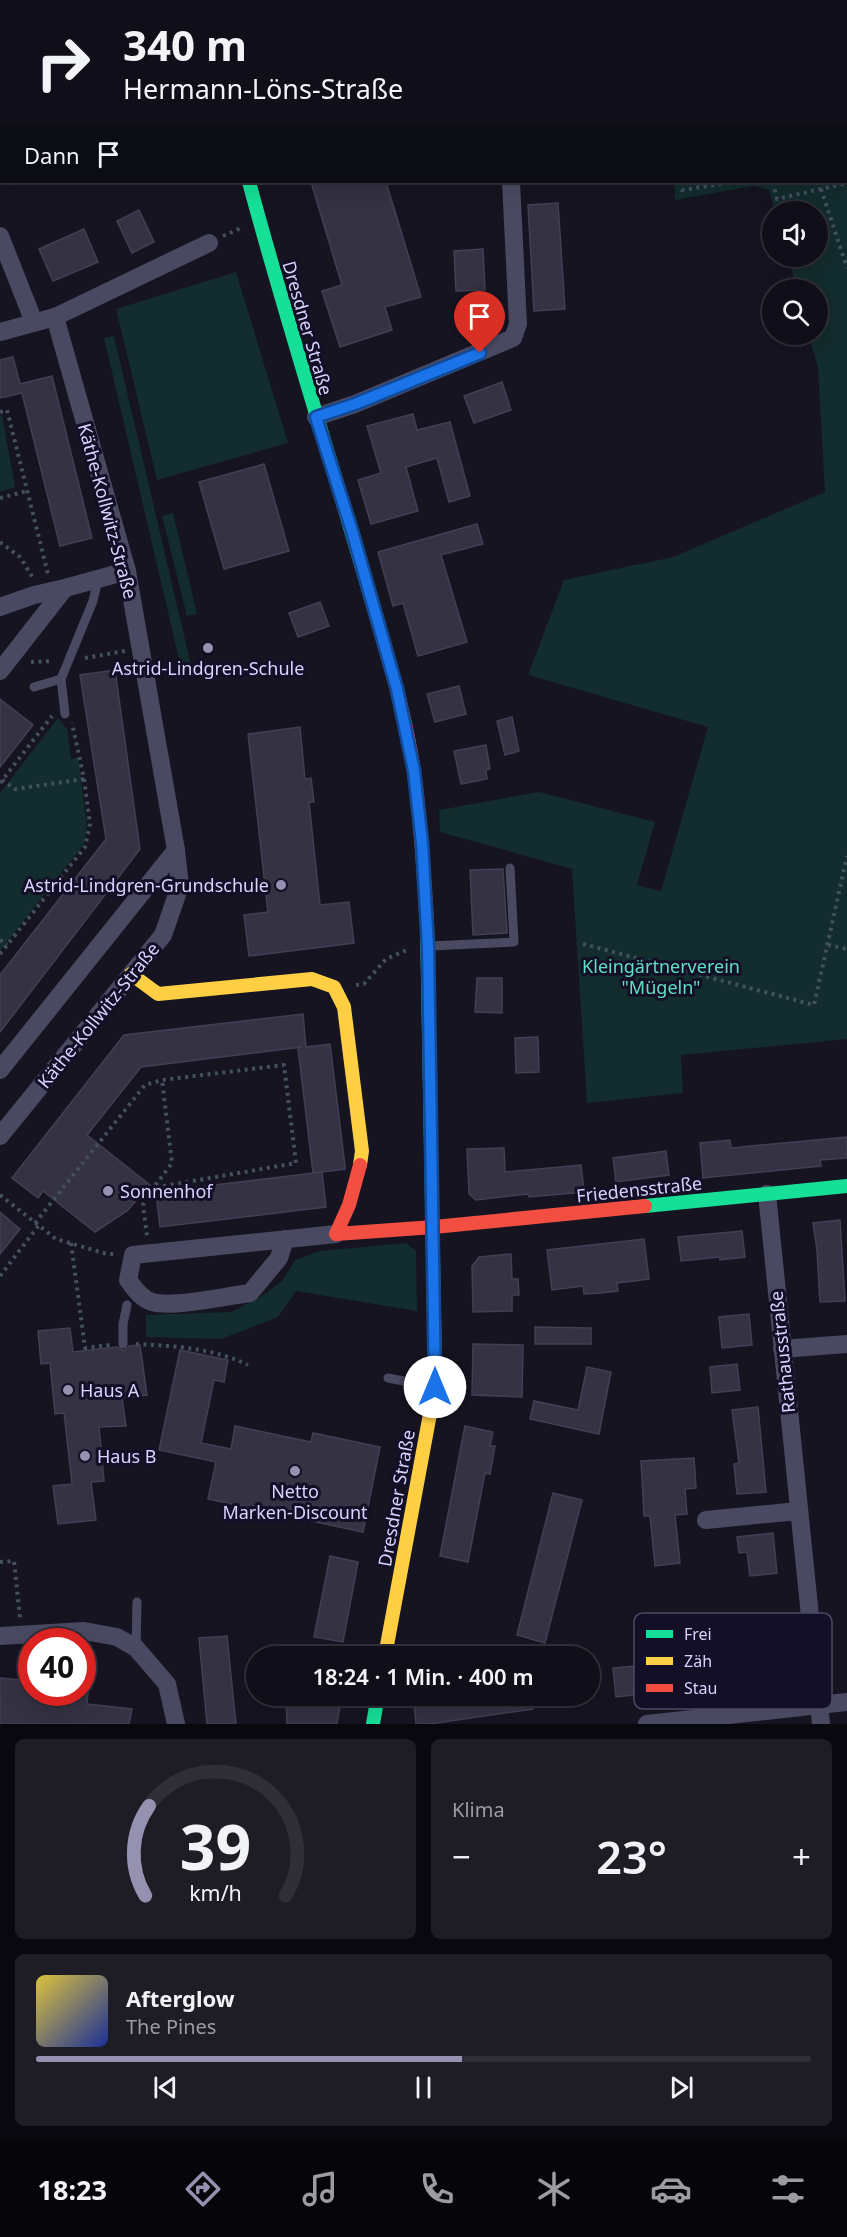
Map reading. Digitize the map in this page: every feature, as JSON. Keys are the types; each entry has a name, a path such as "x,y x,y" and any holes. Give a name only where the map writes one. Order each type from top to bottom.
{"street":[{"name":"Dresdner Straße","path":"249,183 281,302 355,542 402,710 414,771 421,833 428,946 435,1387 387,1646"},
{"path":"316,417 355,404 513,338 518,324 511,183"},
{"path":"0,236 34,322"},
{"path":"0,332 55,317 209,243"},
{"name":"Käthe-Kollwitz-Straße","path":"0,1136 163,935 180,886 176,850 127,571 55,317"},
{"path":"0,607 127,571"},
{"path":"0,671 51,591"},
{"path":"0,1070 176,850"},
{"path":"131,974 158,994 312,978 334,987 344,1007 362,1151 358,1177 336,1234 285,1239 141,1254 128,1280 139,1294 151,1302 171,1303 250,1293 279,1258 285,1239"},
{"name":"Friedensstraße","path":"336,1234 434,1227 847,1186"},
{"name":"Rathausstraße","path":"767,1194 809,1613"},
{"path":"782,1349 847,1344"},
{"path":"706,1520 798,1511"},
{"path":"96,1633 117,1637 136,1648 167,1684 176,1724"},
{"path":"0,1636 18,1634"},
{"path":"832,1704 847,1702"},
{"path":"373,1724 376,1706"},
{"path":"647,1724 783,1709"},
{"name":"Rathausstraße","path":"819,1709 821,1724"}],"lane":[{"path":"65,714 61,679 93,601 98,579"},
{"path":"34,687 61,679"},
{"path":"428,946 514,942 510,868"},
{"path":"123,1344 123,1324 128,1305"},
{"path":"388,1378 435,1387"},
{"path":"136,1648 137,1602"}],"path":[{"path":"681,183 682,190 727,183"},
{"path":"773,183 777,199 847,183"},
{"path":"820,189 847,268"},
{"path":"209,243 259,220"},
{"path":"239,229 242,239"},
{"path":"0,412 8,410 51,591"},
{"path":"0,498 27,490"},
{"path":"0,542 20,557 33,575 51,591"},
{"path":"63,701 1,781 15,789 84,779"},
{"path":"0,954 85,847 90,824 84,779 74,726 65,714"},
{"path":"583,944 814,1005 847,856"},
{"path":"408,939 408,962"},
{"path":"0,940 7,945"},
{"path":"828,945 847,949"},
{"path":"334,987 364,984 386,959 408,950"},
{"path":"0,1276 37,1224 145,1085 162,1080 284,1065 296,1163 164,1186 151,1191"},
{"path":"0,1195 56,1239 107,1254 141,1254 143,1205 172,1163 162,1080"},
{"path":"71,1243 85,1348 123,1344 174,1346 229,1356 248,1365"},
{"path":"0,1562 14,1561 21,1628"}],"green space":[{"name":"Kleingärtnerverein \"Mügeln\"","path":"674,183 847,183 847,1039 681,1055 683,1093 587,1103 572,869 440,832 439,810 539,792 655,822 637,885 661,891 708,727 528,675 564,580 673,557 825,492 818,368 812,345 828,345 828,279 794,279 791,267 828,267 828,201 772,201 769,190 754,186 675,200"},
{"path":"236,272 288,443 157,480 116,309"},
{"path":"114,336 193,674 183,676 104,338"},
{"path":"0,415 2,415 15,487 0,492"},
{"path":"173,513 197,614 187,616 162,516"},
{"path":"58,718 67,729 71,759 78,757 87,825 84,844 0,951 0,793"},
{"path":"406,1243 416,1251 417,1311 296,1291 278,1317 221,1339 146,1337 146,1315 231,1312 262,1296 283,1280 295,1260 320,1251"}],"building":[{"path":"311,183 386,183 421,297 385,307 392,330 340,347 322,291 342,285"},
{"path":"558,203 565,309 534,311 528,205"},
{"path":"139,210 154,242 132,253 117,221"},
{"path":"84,229 98,262 53,281 39,249"},
{"path":"483,249 485,290 456,291 454,251"},
{"path":"13,357 20,384 52,376 92,538 60,546 22,393 0,398 0,360"},
{"path":"502,382 511,410 474,423 464,396"},
{"path":"413,414 417,430 450,422 470,496 449,502 437,458 406,467 418,511 371,524 358,480 381,473 367,426"},
{"path":"264,464 289,551 224,569 199,482"},
{"path":"477,524 483,544 441,555 467,642 418,656 403,603 393,606 378,552"},
{"path":"320,602 329,626 298,637 289,613"},
{"path":"115,670 140,849 0,1032 0,975 106,839 80,675"},
{"path":"459,686 466,714 435,722 427,694"},
{"path":"0,699 33,725 0,767"},
{"path":"512,717 519,751 505,755 497,721"},
{"path":"300,727 305,779 311,778 314,802 309,802 320,905 349,902 354,943 249,956 244,915 268,912 248,734"},
{"path":"486,745 490,769 486,770 487,779 461,784 454,751"},
{"path":"503,869 507,933 473,935 470,870"},
{"path":"477,978 502,978 502,1013 475,1012"},
{"path":"303,1014 306,1047 330,1044 345,1169 313,1173 298,1048 302,1047 141,1067 87,1135 150,1185 127,1211 95,1232 43,1191 38,1198 12,1178 124,1035"},
{"path":"538,1037 539,1072 516,1073 515,1038"},
{"path":"847,1137 847,1158 820,1160 821,1166 703,1178 700,1143 730,1140 731,1148"},
{"path":"504,1148 505,1172 581,1165 584,1192 529,1197 528,1194 476,1200 469,1194 467,1149"},
{"path":"666,1151 669,1175 616,1182 613,1158"},
{"path":"322,1172 326,1207 160,1227 156,1192"},
{"path":"0,1212 20,1229 0,1254"},
{"path":"840,1220 845,1301 820,1302 813,1223"},
{"path":"742,1231 745,1257 681,1261 678,1237"},
{"path":"644,1239 649,1279 617,1283 618,1291 601,1293 584,1294 583,1286 552,1290 547,1250"},
{"path":"511,1254 512,1279 518,1279 519,1295 512,1295 512,1311 473,1312 472,1266 479,1257"},
{"path":"749,1314 752,1345 722,1348 719,1317"},
{"path":"535,1327 591,1328 591,1344 535,1344"},
{"path":"70,1328 73,1352 117,1347 124,1351 129,1346 140,1345 147,1395 122,1398 126,1426 99,1427 104,1481 91,1482 96,1520 58,1524 53,1486 72,1484 64,1413 55,1414 50,1363 41,1364 38,1331"},
{"path":"473,1344 523,1345 522,1397 472,1395"},
{"path":"180,1350 228,1360 224,1382 214,1380 201,1443 231,1449 235,1426 311,1442 313,1433 380,1447 363,1532 208,1499 216,1462 159,1450"},
{"path":"737,1364 740,1390 712,1393 710,1367"},
{"path":"587,1367 611,1372 599,1434 530,1419 534,1401 578,1410"},
{"path":"758,1407 766,1492 737,1494 734,1464 739,1463 732,1410"},
{"path":"465,1426 493,1432 490,1446 495,1446 490,1474 485,1473 468,1562 440,1556"},
{"path":"694,1458 696,1488 685,1489 687,1514 675,1515 680,1563 655,1566 650,1516 644,1516 641,1461"},
{"path":"553,1493 582,1500 545,1643 517,1635"},
{"path":"773,1533 777,1573 750,1576 747,1552 739,1553 737,1537"},
{"path":"330,1556 358,1562 343,1642 314,1637"},
{"path":"227,1636 236,1724 207,1724 199,1638"},
{"path":"634,1666 634,1695 616,1697 613,1668"},
{"path":"0,1678 18,1680 18,1706 96,1705 132,1709 129,1724 0,1724"},
{"path":"286,1706 340,1706 337,1724 287,1724"},
{"path":"414,1706 533,1706 533,1709 416,1724"}],"traffic: fast":[{"path":"249,183 385,647"},
{"path":"427,924 434,1315"},
{"path":"645,1206 847,1186"},
{"path":"373,1724 376,1706"}],"traffic: slow":[{"path":"131,974 158,994 312,979 334,987 344,1007 362,1151 360,1165"},
{"path":"387,1646 435,1387 434,1315"}],"traffic: jam":[{"path":"385,647 402,709 414,772 427,924"},
{"path":"360,1165 349,1205 336,1234 434,1227 645,1206"}],"place":[{"name":"Astrid-Lindgren-Schule","path":"208,648"},
{"name":"Astrid-Lindgren-Grundschule","path":"281,885"},
{"name":"Sonnenhof","path":"108,1191"},
{"name":"Haus A","path":"68,1390"},
{"name":"Haus B","path":"85,1456"},
{"name":"Netto Marken-Discount","path":"295,1471"}],"route":[{"path":"435,1387 428,946 422,843 414,771 397,689 352,531 316,417 355,404 480,353"}]}
